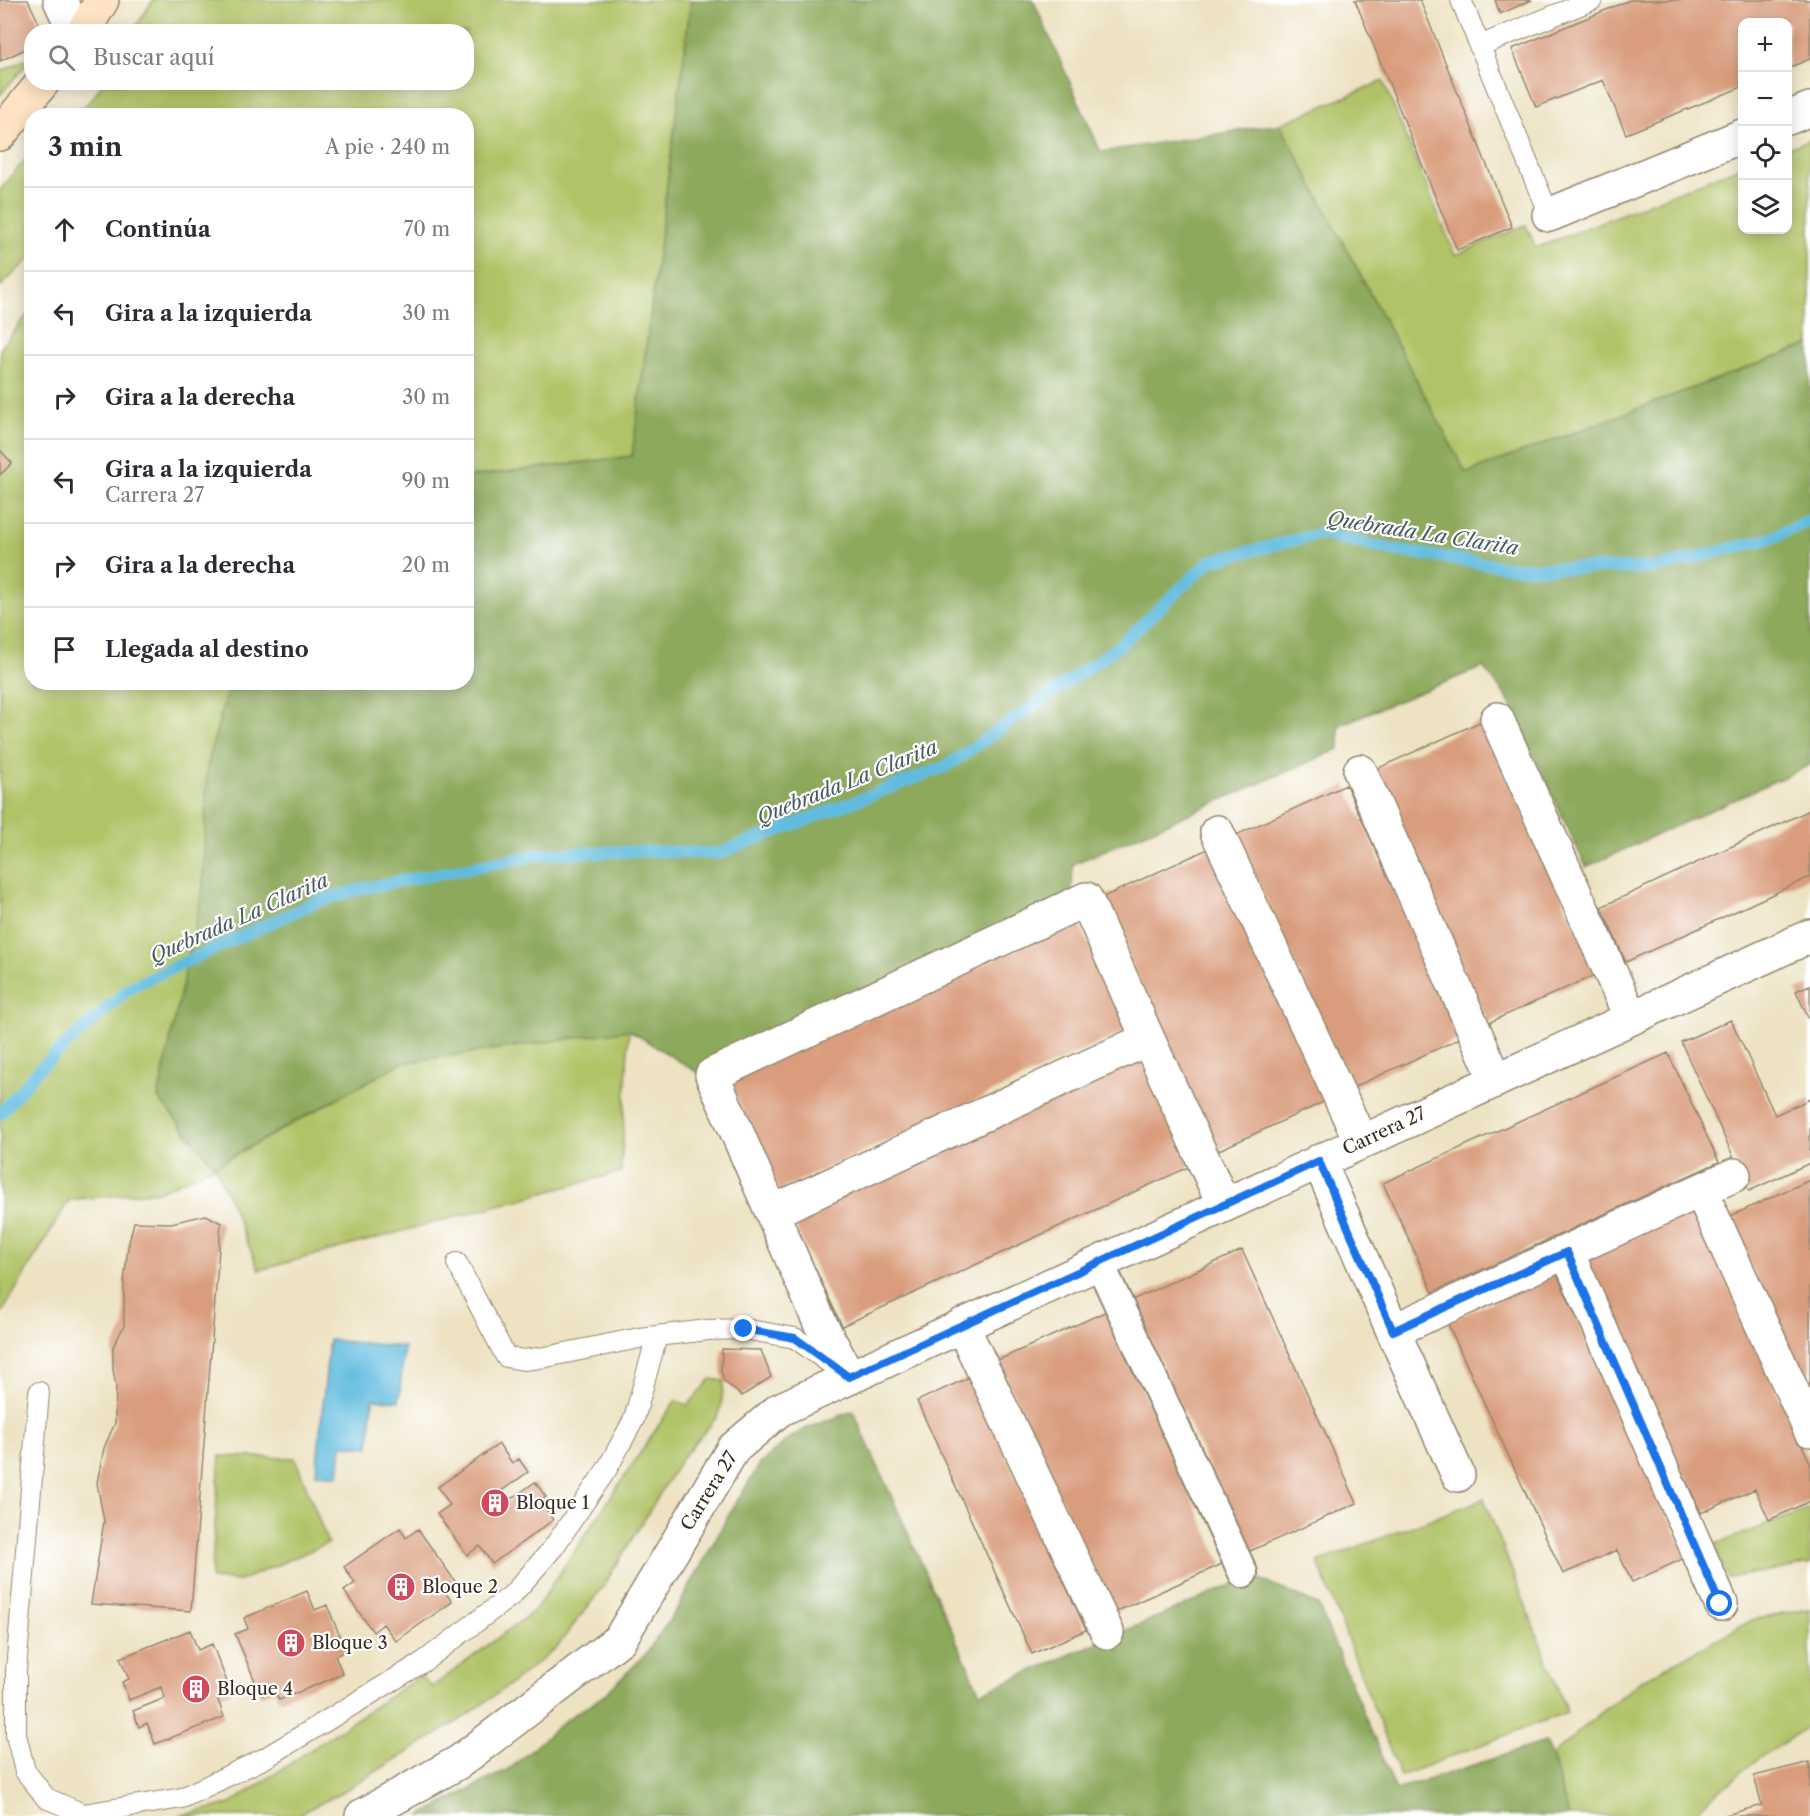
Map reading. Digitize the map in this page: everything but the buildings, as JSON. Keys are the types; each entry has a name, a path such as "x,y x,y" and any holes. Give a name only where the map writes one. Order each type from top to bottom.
{"main road":[{"path":"88,24 102,0"},
{"path":"0,134 36,90"}],"street":[{"path":"60,0 71,24"},
{"path":"1792,116 1810,109"},
{"path":"1550,215 1738,138"},
{"path":"1497,719 1630,1018"},
{"path":"1360,771 1496,1080"},
{"path":"1217,832 1361,1142"},
{"path":"849,1377 820,1323 712,1075 1086,899 1224,1205"},
{"name":"Carrera 27","path":"362,1816 459,1762 620,1639 733,1449 779,1410 1810,936"},
{"path":"772,1212 1148,1039"},
{"path":"1319,1161 1458,1475"},
{"path":"1393,1331 1734,1175"},
{"path":"1701,1191 1810,1430"},
{"path":"1567,1252 1720,1604"},
{"path":"1099,1262 1243,1573"},
{"path":"962,1325 1107,1632"}],"lane":[{"path":"1461,0 1550,215"},
{"path":"1479,46 1592,0"},
{"path":"457,1263 506,1357 524,1360 546,1358 639,1338 708,1330 744,1329 795,1338 849,1377"},
{"path":"39,1392 16,1671 16,1735 25,1771 46,1798 83,1814 182,1798 265,1758 423,1662 512,1595 553,1548 607,1469 634,1419 657,1336"}],"green space":[{"path":"153,0 691,0 632,456 474,476 474,108 82,108 98,90 474,90 474,24 138,24"},
{"path":"691,0 1033,0 1101,152 1280,124 1466,473 1810,344 1810,765 1586,867 1506,696 1483,667 1339,725 1339,749 1073,864 1072,893 698,1073 629,1030 401,1063 215,1166 158,1098 203,888 207,767 227,690 474,690 474,476 632,456"},
{"path":"24,60 24,67 0,95 0,72"},
{"path":"1383,81 1455,255 1526,225 1536,248 1738,168 1738,234 1792,234 1792,147 1810,140 1810,344 1466,474 1280,124"},
{"path":"24,161 24,264 0,287 0,190"},
{"path":"24,319 24,690 227,690 207,767 203,888 158,1098 216,1166 401,1063 629,1030 621,1172 259,1270 215,1166 160,1191 69,1200 0,1316 0,349"},
{"path":"711,1379 724,1381 721,1406 717,1417 681,1459 603,1587 556,1648 460,1720 339,1794 295,1816 178,1816 230,1804 420,1676 432,1687 535,1610 675,1401 688,1405"},
{"path":"853,1411 980,1693 1253,1576 1318,1605 1396,1790 1545,1742 1569,1816 420,1816 512,1767 565,1720 602,1697 645,1655 677,1609 731,1511 760,1464 788,1439 805,1429"},
{"path":"220,1456 295,1458 328,1543 240,1581 211,1579"},
{"path":"1484,1499 1567,1712 1400,1776 1318,1562"},
{"path":"1810,1508 1810,1564 1728,1578 1714,1545"},
{"path":"1810,1609 1810,1725 1750,1765 1690,1816 1569,1816 1551,1756 1592,1720 1641,1681 1752,1620"}],"water":[{"path":"329,1340 404,1347 399,1401 373,1399 369,1447 342,1445 339,1476 316,1474"}],"waterway":[{"name":"Quebrada La Clarita","path":"0,1114 39,1069 131,987 316,902 364,888 542,854 652,851 717,854 947,766 1118,647 1210,561 1320,534 1399,551 1515,568 1655,568 1772,538 1810,520"}],"place":[{"name":"Bloque 1","path":"495,1503"},
{"name":"Bloque 2","path":"401,1587"},
{"name":"Bloque 3","path":"291,1643"},
{"name":"Bloque 4","path":"196,1689"}],"route":[{"path":"744,1329 795,1338 849,1377 1319,1161 1393,1331 1567,1252 1720,1604"}]}
